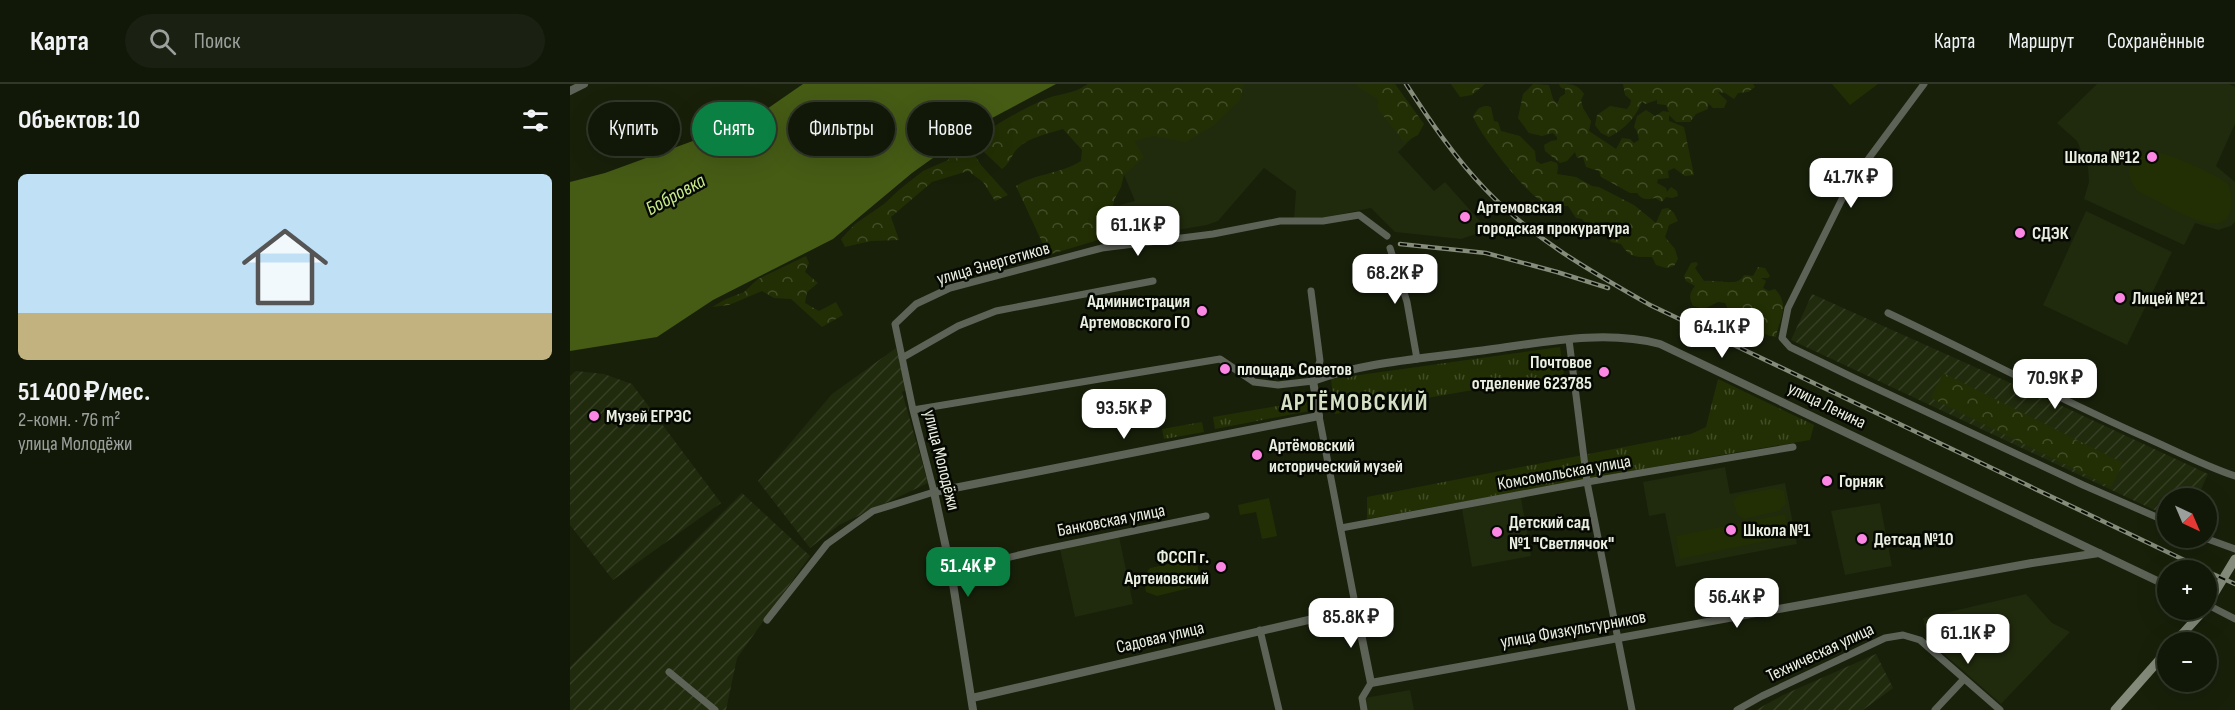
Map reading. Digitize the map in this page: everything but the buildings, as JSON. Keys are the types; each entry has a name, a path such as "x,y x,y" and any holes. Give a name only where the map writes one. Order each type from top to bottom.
{"main road":[{"path":"2217,588 2235,559"},
{"path":"2184,632 2194,620"},
{"path":"2115,710 2157,662"}],"street":[{"path":"570,91 584,84"},
{"path":"1924,84 1849,185 1788,308 1782,338 1790,347 1854,378 2157,517"},
{"name":"улица Энергетиков","path":"895,324 916,304 950,288 1102,248 1213,234 1280,221 1323,220 1359,215 1387,236"},
{"path":"1390,248 1407,302 1417,359"},
{"path":"902,358 958,326 996,310 1153,281"},
{"path":"1311,291 1320,361 1313,381 1371,683 1362,698 1364,710"},
{"path":"1888,313 2097,417 2235,476"},
{"name":"улица Молодёжи","path":"895,324 951,571 973,710"},
{"name":"улица Ленина","path":"1313,381 1330,374 1417,359 1569,340 1619,336 1640,338 1660,344 2157,581"},
{"path":"1569,340 1587,482 1632,710"},
{"path":"913,410 1220,359 1254,382 1278,385 1313,381"},
{"path":"766,620 827,544 873,511 934,492 1319,416"},
{"name":"Комсомольская улица","path":"1341,528 1587,482 1793,447"},
{"name":"Банковская улица","path":"951,571 1206,516"},
{"path":"2217,542 2235,549"},
{"name":"улица Физкультурников","path":"1371,683 2032,563 2100,553"},
{"name":"Садовая улица","path":"972,698 1356,609"},
{"path":"2217,611 2235,619"},
{"path":"1260,630 1279,710"},
{"name":"Техническая улица","path":"1737,710 1762,696 1886,639 1904,635 1920,640 1964,679"},
{"path":"669,672 715,710"},
{"path":"1935,710 1964,679 2000,710"}],"shaded area":[{"path":"1128,84 1385,84 1415,135 1398,152 1434,191 1445,182 1488,230 1461,239 1395,232 1371,208 1327,217 1294,218 1296,191 1264,168 1218,221 1207,225 1129,238 1120,205 1135,201 1093,101"},
{"name":"Школа №12","path":"2097,84 2229,84 2235,87 2235,124 2216,166 2235,182 2235,222 2231,226 2218,230 2195,223 2184,245 2084,199 2089,182 2088,167 2077,141 2057,123"},
{"name":"Лицей №21","path":"2086,211 2172,252 2127,345 2043,305"},
{"path":"1812,294 2208,474 2202,488 2157,488 2157,511 1791,340"},
{"path":"896,348 906,390 902,392 928,483 839,525 810,548 758,481 832,394"},
{"path":"576,371 604,374 632,384 721,503 613,580 570,525 570,376"},
{"name":"Школа №1","path":"1725,467 1730,494 1785,483 1797,544 1676,567 1665,513 1649,516 1643,482"},
{"path":"742,493 810,556 737,658 726,710 570,710 570,667"},
{"name":"Детский сад №1 \"Светлячок\"","path":"1521,498 1531,556 1472,567 1462,509"},
{"name":"Детсад №10","path":"1880,503 1892,566 1845,575 1831,511"},
{"path":"1119,536 1133,604 1075,617 1060,549"},
{"path":"2026,594 2052,623 2070,632 2001,704 1928,640 1923,618"},
{"path":"1876,654 1893,688 1863,710 1756,710 1783,695"},
{"path":"1410,690 1414,710 1366,710 1364,698"}],"green space":[{"path":"1088,84 1244,84 1240,100 1214,125 1186,142 1154,136 1134,141 1144,157 1124,175 1114,200 1111,224 1118,234 1048,255 1016,186 1081,161 1082,150 1063,129 1039,136 1022,145 1002,169 988,156 993,156 993,127 1035,104"},
{"path":"1357,84 1395,84 1424,124 1418,135 1404,142 1378,109 1378,99"},
{"path":"1451,84 1485,84 1472,95 1460,97"},
{"path":"1533,84 1549,85 1557,104 1560,97 1565,94 1565,89 1559,84 1577,86 1584,94 1581,100 1591,121 1589,131 1616,149 1622,138 1630,139 1634,143 1639,140 1634,127 1637,116 1646,110 1655,116 1663,111 1669,112 1666,105 1657,104 1657,100 1645,104 1642,101 1633,117 1620,131 1609,137 1601,133 1595,125 1597,115 1610,106 1627,109 1630,105 1631,100 1625,95 1623,84 1753,84 1755,87 1748,92 1738,93 1734,99 1725,93 1718,92 1727,101 1724,108 1713,108 1708,103 1708,109 1696,114 1690,122 1676,122 1669,115 1669,121 1684,127 1694,175 1685,176 1674,168 1668,171 1669,178 1658,179 1657,183 1666,188 1667,192 1671,187 1677,191 1678,196 1666,197 1662,202 1655,198 1645,199 1637,193 1630,193 1601,177 1599,171 1586,167 1583,157 1577,158 1575,152 1567,161 1560,163 1545,151 1544,145 1557,140 1557,137 1553,133 1542,136 1529,133 1518,118 1523,94"},
{"path":"1832,84 1878,84 1850,105"},
{"path":"1491,107 1494,121 1498,122 1501,131 1520,136 1535,151 1536,161 1541,164 1551,161 1557,163 1557,174 1576,177 1592,186 1599,187 1634,205 1656,223 1662,209 1668,208 1674,213 1678,221 1669,225 1665,237 1675,249 1678,259 1674,266 1666,268 1656,265 1652,257 1631,255 1621,244 1611,242 1603,228 1589,227 1582,219 1576,218 1568,206 1546,203 1533,195 1502,161 1476,124 1473,116 1479,108"},
{"path":"2147,152 2161,153 2176,158 2228,184 2232,205 2227,218 2216,224 2200,221 2181,214 2136,190 2130,178 2130,168 2135,159"},
{"path":"951,156 975,156 1008,195 995,201 983,182 968,171 932,182 891,217 899,240 871,241 845,247 841,239 855,224 884,204 923,171 948,160"},
{"path":"806,256 809,263 805,272 818,283 807,292 805,303 819,311 836,302 843,315 822,327 791,299 774,298 762,291 729,305 712,307 744,292 758,279"},
{"path":"1691,263 1698,264 1695,268 1704,281 1737,281 1744,275 1753,276 1758,267 1765,268 1770,276 1761,278 1766,281 1763,288 1769,291 1775,289 1780,295 1783,307 1776,337 1759,331 1738,319 1729,312 1725,303 1718,302 1704,309 1693,306 1690,296 1695,286 1686,281 1684,276"},
{"path":"1560,347 1564,374 1335,414 1331,379"},
{"path":"1943,373 2123,463 2111,487 1931,398"},
{"path":"1718,379 1814,425 1810,440 1367,519 1367,497 1691,434 1706,427"},
{"path":"1307,401 1309,411 1215,429 1213,417"},
{"path":"1202,422 1204,432 1164,439 1162,429"},
{"path":"1775,488 1784,491 1786,504 1779,511 1744,519 1737,514 1733,501 1739,495"},
{"path":"1269,498 1277,536 1262,539 1256,512 1240,515 1238,505"},
{"path":"1785,514 1789,536 1680,559 1676,536"},
{"path":"1187,560 1197,564 1200,578 1193,587 1157,596 1146,592 1143,577 1150,568"}],"water":[{"name":"Бобровка","path":"803,84 1056,84 993,118 993,102 907,102 907,156 936,156 833,239 713,300 657,337 570,351 570,182 605,173 652,156 680,156 680,146 692,141 692,156 776,156 776,103"}],"railway":[{"path":"1406,84 1453,152 1486,190 1523,224 1585,267 1650,305 2184,560"},
{"path":"1400,244 1486,253 1608,288"},
{"path":"2217,576 2235,584"}],"place":[{"name":"Школа №12","path":"2152,157"},
{"name":"Артемовская городская прокуратура","path":"1465,217"},
{"name":"СДЭК","path":"2020,233"},
{"name":"Лицей №21","path":"2120,298"},
{"name":"Администрация Артемовского ГО","path":"1202,311"},
{"name":"площадь Советов","path":"1225,369"},
{"name":"Почтовое отделение 623785","path":"1604,372"},
{"name":"Музей ЕГРЭС","path":"594,416"},
{"name":"Артёмовский исторический музей","path":"1257,455"},
{"name":"Горняк","path":"1827,481"},
{"name":"Школа №1","path":"1731,530"},
{"name":"Детский сад №1 \"Светлячок\"","path":"1497,532"},
{"name":"Детсад №10","path":"1862,539"},
{"name":"ФССП г. Артеиовский","path":"1221,567"}],"district":[{"name":"АРТЁМОВСКИЙ","path":"1355,402"}]}
